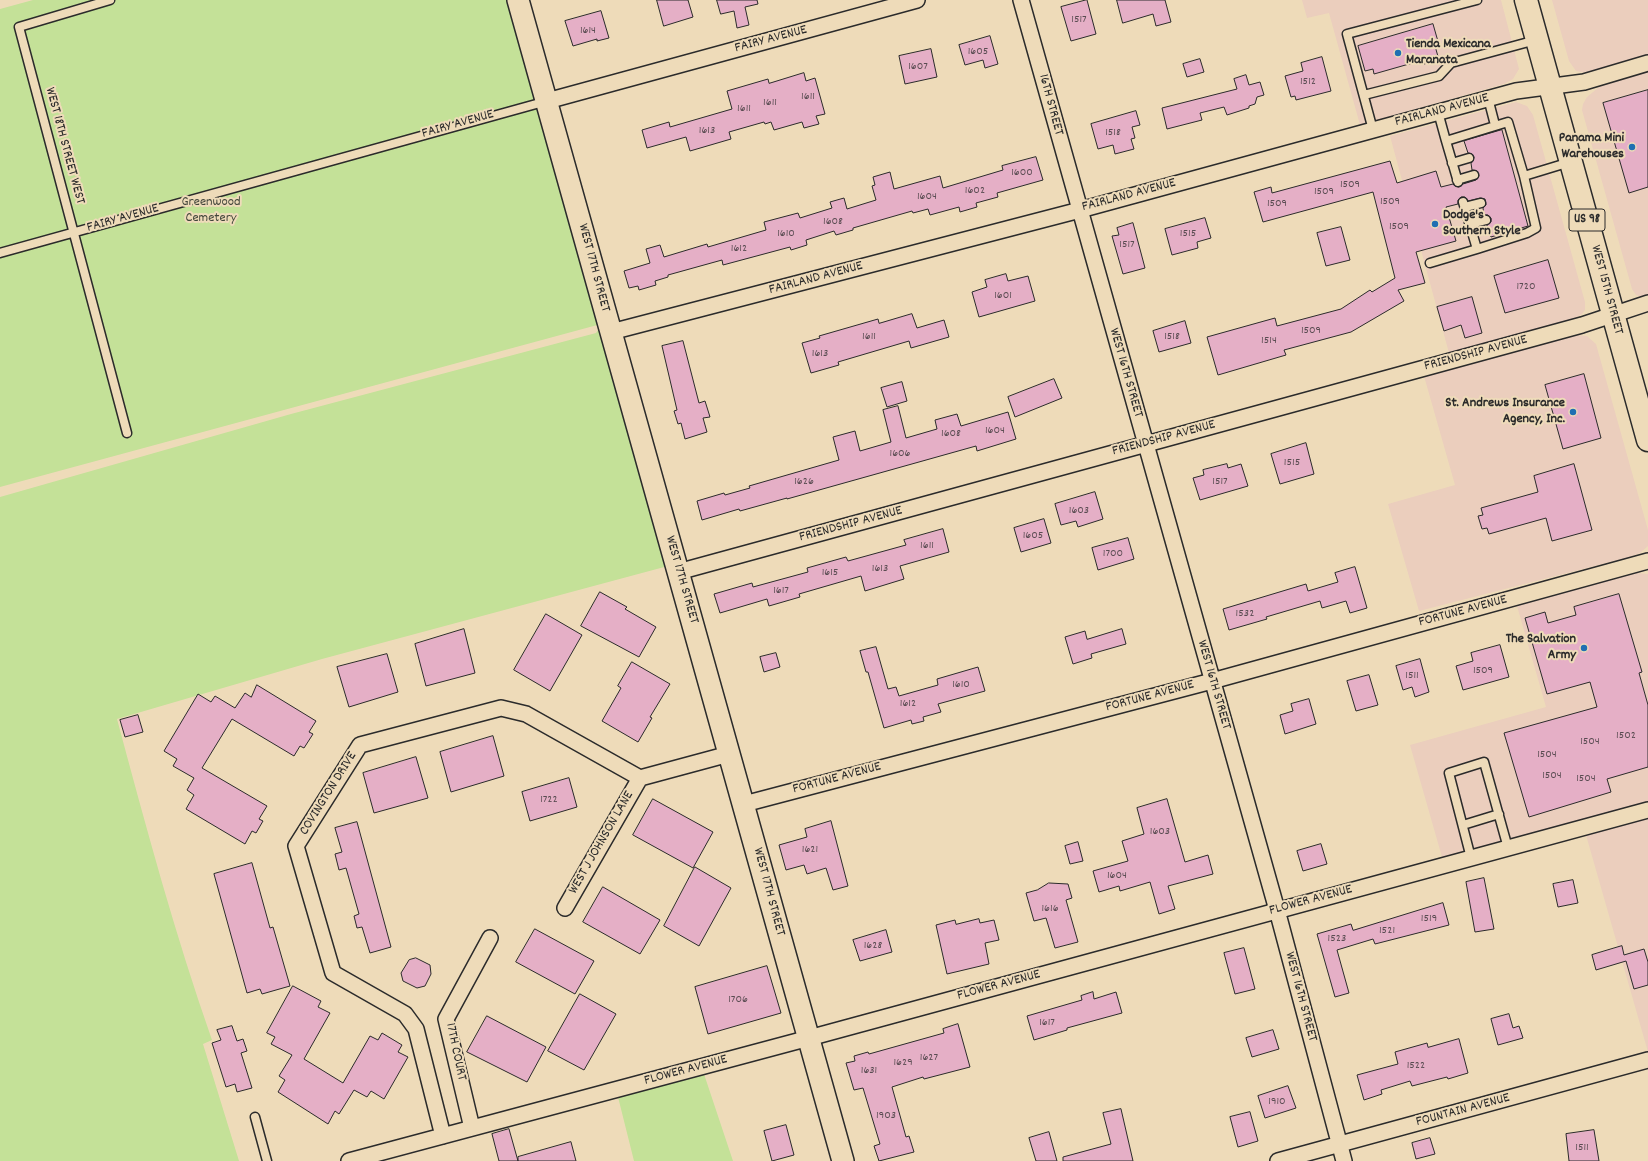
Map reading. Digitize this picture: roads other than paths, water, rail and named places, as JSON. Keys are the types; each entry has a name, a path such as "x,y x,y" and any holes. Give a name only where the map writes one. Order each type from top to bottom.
{"highway":[{"name":"WEST 15TH STREET","path":"1526,0 1648,440"}],"main road":[{"name":"WEST 17TH STREET","path":"518,0 843,1161"}],"street":[{"name":"FAIRY AVENUE","path":"547,101 918,0"},
{"name":"16TH STREET","path":"1021,0 1080,210"},
{"name":"FAIRLAND AVENUE","path":"611,332 1080,210 1516,90 1584,82 1648,63"},
{"name":"WEST 16TH STREET","path":"1080,210 1276,910 1344,1161"},
{"name":"FRIENDSHIP AVENUE","path":"678,572 1574,327 1648,303"},
{"name":"FORTUNE AVENUE","path":"744,804 1212,681 1648,561"},
{"name":"COVINGTON DRIVE","path":"443,1136 416,1029 405,1014 333,973 296,846 360,745 501,708 526,714 640,778"},
{"path":"640,778 729,754"},
{"name":"WEST J JOHNSON LANE","path":"565,908 640,778"},
{"name":"FLOWER AVENUE","path":"349,1161 809,1038 1648,810"},
{"name":"17TH COURT","path":"472,1128 446,1020 490,938"},
{"name":"FOUNTAIN AVENUE","path":"1278,1161 1648,1060"}],"lane":[{"name":"WEST 18TH STREET WEST","path":"110,0 19,26 127,433"},
{"path":"1373,130 1347,34 1477,0"},
{"path":"1364,95 1439,76 1451,63 1537,40"},
{"path":"1488,98 1495,125"},
{"name":"FAIRY AVENUE","path":"0,253 547,101"},
{"path":"1438,112 1457,181 1474,175"},
{"path":"1430,264 1477,250 1527,233 1536,228 1527,209 1523,192 1524,176 1516,163 1510,144 1508,122 1446,141"},
{"path":"1452,163 1469,158"},
{"path":"1524,176 1571,162"},
{"path":"1477,250 1464,205 1481,203"},
{"path":"1470,224 1486,220"},
{"path":"1471,858 1449,772 1484,762 1508,848"},
{"path":"1463,825 1499,814"},
{"path":"255,1117 267,1161"}],"place":[{"name":"Tienda Mexicana Maranata","path":"1398,53"},
{"name":"Panama Mini Warehouses","path":"1632,147"},
{"name":"Dodge's Southern Style","path":"1435,224"},
{"name":"St. Andrews Insurance Agency, Inc.","path":"1573,412"},
{"name":"The Salvation Army","path":"1584,648"}],"park label":[{"name":"Greenwood Cemetery","path":"211,212"}]}
